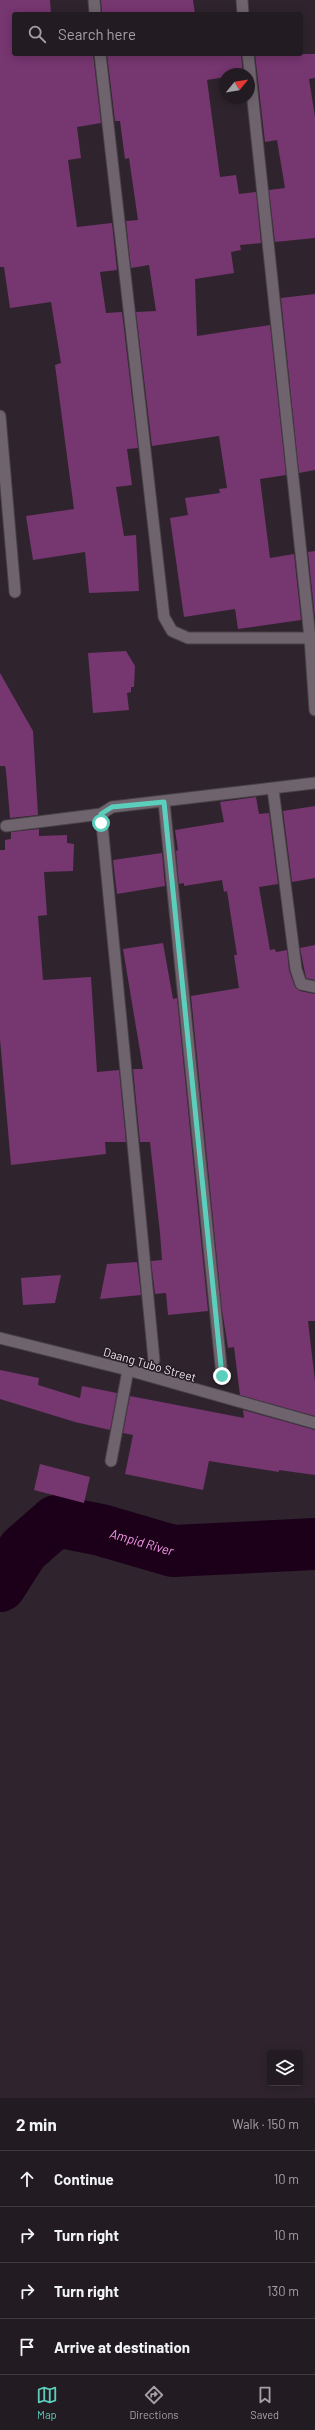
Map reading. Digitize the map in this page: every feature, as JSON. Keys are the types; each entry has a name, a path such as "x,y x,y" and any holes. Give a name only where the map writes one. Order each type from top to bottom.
{"street":[{"path":"94,0 95,12"},
{"path":"242,0 243,12"},
{"path":"100,56 164,617 172,631 188,638 310,638"},
{"path":"248,56 310,638 315,710"},
{"path":"0,416 14,592"},
{"path":"6,826 101,814 112,807 315,783"},
{"path":"273,789 296,969 301,984 315,987"},
{"path":"164,802 222,1376"},
{"path":"101,814 154,1360"},
{"name":"Daang Tubo Street","path":"0,1338 128,1370 315,1423"},
{"path":"111,1461 128,1370"}],"building":[{"path":"0,0 50,0 51,12 12,12 12,56 93,56 101,123 77,127 81,158 68,160 77,227 112,223 117,270 100,272 106,313 122,312 138,448 127,449 132,485 116,487 124,536 136,535 139,591 89,593 85,552 33,560 26,516 74,509 55,365 61,363 51,302 10,308 4,267 0,267"},
{"path":"101,0 193,0 195,12 102,12"},
{"path":"303,54 315,54 315,78 309,79 315,117 315,238 275,242 269,190 285,188 277,140 265,142 255,56 303,56"},
{"path":"107,56 241,56 242,68 219,68 219,78 207,80 220,177 236,175 239,194 256,192 261,243 240,245 241,250 231,252 234,273 195,279 197,336 270,325 286,475 260,479 270,558 294,554 301,620 238,629 235,609 184,617 170,518 188,515 185,498 220,493 219,489 227,488 219,436 152,446 136,312 156,311 149,265 131,268 126,221 138,220 129,158 125,159 120,121 115,121"},
{"path":"315,294 315,470 299,473 281,298"},
{"path":"315,551 315,618 308,552"},
{"path":"126,651 135,666 134,687 131,687 131,692 127,693 129,710 93,713 88,653"},
{"path":"0,673 33,731 38,815 10,818 6,771 5,766 0,766"},
{"path":"256,797 259,814 269,813 278,884 259,887 270,950 275,949 276,952 287,950 289,970 295,987 300,991 315,994 315,1321 308,1321 315,1381 315,1416 240,1395 234,1347 228,1348 222,1310 191,996 239,988 234,955 237,955 227,891 224,892 222,880 184,886 184,883 179,884 176,851 178,850 175,830 224,822 220,802"},
{"path":"315,806 315,878 292,882 283,811"},
{"path":"39,829 39,836 67,835 67,843 74,844 73,871 44,872 47,915 38,916 43,980 91,977 97,1072 119,1070 126,1142 105,1142 106,1154 11,1165 0,1039 0,850 5,850 5,840 11,839 11,832"},
{"path":"162,853 165,886 117,894 113,860"},
{"path":"163,943 173,999 177,998 208,1311 168,1315 166,1293 155,1294 151,1261 162,1260 160,1233 150,1142 140,1142 133,1069 143,1069 123,949"},
{"path":"315,945 315,980 306,978 300,948"},
{"path":"137,1262 141,1295 100,1299 107,1264"},
{"path":"61,1275 55,1303 23,1305 21,1278"},
{"path":"0,1370 39,1378 38,1385 80,1398 82,1386 117,1393 110,1430 75,1422 0,1399"},
{"path":"130,1396 244,1418 243,1410 315,1430 315,1475 279,1470 279,1472 209,1461 203,1490 125,1474 133,1435 123,1433"},
{"path":"40,1464 90,1477 84,1503 34,1490"}],"waterway":[{"name":"Ampid River","path":"0,1586 23,1550 56,1521 101,1530 173,1551 315,1544"}],"route":[{"path":"101,823 101,814 112,807 164,802 222,1376"}]}
